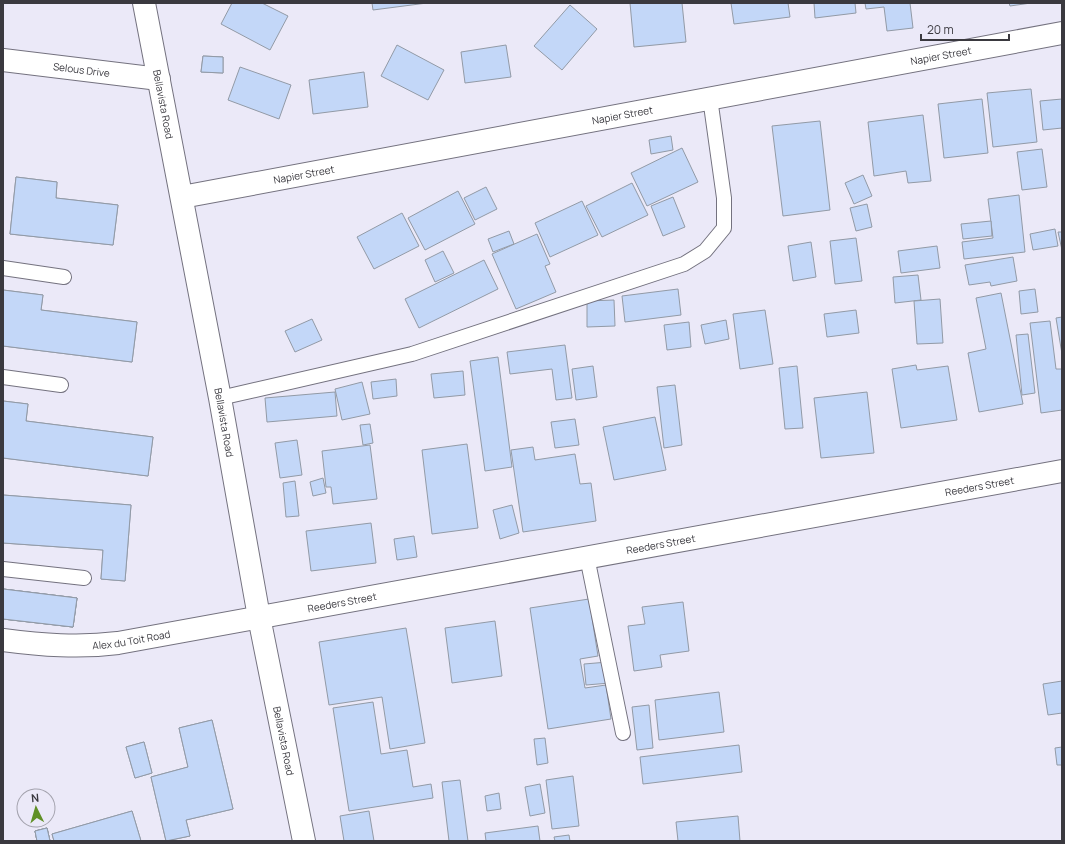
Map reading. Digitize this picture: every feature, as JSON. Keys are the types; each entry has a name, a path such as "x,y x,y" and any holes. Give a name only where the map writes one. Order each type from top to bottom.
{"street":[{"name":"Bellavista Road","path":"144,3 220,398 259,617 304,841"},
{"name":"Napier Street","path":"182,196 1062,33"},
{"name":"Selous Drive","path":"3,60 159,80"},
{"name":"Reeders Street","path":"259,617 1062,471"},
{"name":"Alex du Toit Road","path":"3,640 51,646 99,645 259,617"}],"lane":[{"path":"220,398 412,354 684,264 705,251 724,228 724,198 710,98"},
{"path":"3,268 64,277"},
{"path":"3,377 61,385"},
{"path":"587,557 623,733"},
{"path":"3,569 84,578"}],"building":[{"path":"232,3 262,3 288,16 270,50 221,24"},
{"path":"372,3 427,3 373,10"},
{"path":"630,3 682,3 686,42 634,47"},
{"path":"731,3 788,3 790,17 734,24"},
{"path":"814,3 855,3 856,13 815,18"},
{"path":"865,3 910,3 913,28 887,31 884,7 866,9"},
{"path":"1009,3 1031,3 1010,6"},
{"path":"570,5 597,29 562,70 534,46"},
{"path":"397,45 444,70 428,100 381,76"},
{"path":"506,45 511,77 465,83 461,52"},
{"path":"203,56 223,57 223,73 201,72"},
{"path":"203,56 223,57 223,73 201,72"},
{"path":"240,67 291,85 279,119 228,100"},
{"path":"364,72 368,107 313,114 309,80"},
{"path":"1031,89 1037,142 993,147 987,93"},
{"path":"982,99 988,153 944,158 938,104"},
{"path":"1062,99 1062,128 1043,130 1040,101"},
{"path":"923,115 931,181 908,183 906,171 874,176 868,122"},
{"path":"820,121 830,210 783,216 772,126"},
{"path":"671,136 673,150 651,154 649,140"},
{"path":"682,148 698,182 647,206 631,173"},
{"path":"1042,149 1047,187 1022,190 1017,152"},
{"path":"863,175 872,196 854,204 845,183"},
{"path":"16,177 57,182 56,198 118,205 113,245 10,234"},
{"path":"16,177 57,182 56,198 118,205 113,245 10,234"},
{"path":"632,183 648,215 602,237 586,206"},
{"path":"486,187 497,209 475,220 464,198"},
{"path":"458,191 475,224 425,250 408,218"},
{"path":"1019,195 1025,252 964,259 962,242 993,238 988,199"},
{"path":"673,197 685,227 663,236 651,206"},
{"path":"582,201 598,235 550,257 535,223"},
{"path":"867,204 872,227 856,231 850,208"},
{"path":"402,213 419,246 374,269 357,237"},
{"path":"991,221 992,236 963,239 961,224"},
{"path":"1055,229 1058,246 1033,250 1030,234"},
{"path":"509,231 514,244 493,252 488,239"},
{"path":"1058,232 1062,232 1062,250"},
{"path":"537,234 550,264 545,266 556,292 516,309 492,254"},
{"path":"856,238 862,281 835,284 830,241"},
{"path":"811,242 816,277 793,281 788,246"},
{"path":"937,246 940,268 901,273 898,251"},
{"path":"443,251 454,273 435,282 425,260"},
{"path":"1013,257 1017,281 991,286 990,282 969,285 965,265"},
{"path":"484,260 498,289 419,328 405,299"},
{"path":"918,275 921,300 895,303 893,277"},
{"path":"678,289 681,315 625,322 622,296"},
{"path":"1035,289 1038,312 1021,314 1019,291"},
{"path":"3,290 43,295 41,310 137,322 132,362 3,346"},
{"path":"3,290 43,295 41,310 137,322 132,362 3,346"},
{"path":"1001,293 1023,404 979,412 968,353 986,349 976,298"},
{"path":"940,299 943,343 917,344 914,301"},
{"path":"614,300 615,326 587,327 587,301"},
{"path":"765,310 773,364 740,369 733,314"},
{"path":"856,310 859,333 827,337 824,314"},
{"path":"1062,317 1062,354 1056,318"},
{"path":"312,319 322,340 295,352 285,331"},
{"path":"726,320 729,339 705,344 701,325"},
{"path":"1050,321 1056,369 1062,369 1062,410 1041,413 1030,323"},
{"path":"689,322 691,347 667,350 664,325"},
{"path":"1028,334 1035,393 1022,395 1016,335"},
{"path":"565,345 572,398 556,400 552,369 510,374 507,352"},
{"path":"498,357 512,467 485,471 470,361"},
{"path":"916,365 917,370 948,366 957,420 901,428 892,369"},
{"path":"593,366 597,397 576,400 572,369"},
{"path":"797,366 803,428 785,429 779,368"},
{"path":"463,371 465,395 434,398 431,374"},
{"path":"396,379 397,396 373,399 371,382"},
{"path":"362,382 370,414 342,420 335,389"},
{"path":"675,385 682,445 664,448 657,387"},
{"path":"335,392 337,416 267,422 265,398"},
{"path":"867,392 874,453 821,458 814,398"},
{"path":"3,401 28,404 26,421 153,437 148,476 3,458"},
{"path":"3,401 28,404 26,421 153,437 148,476 3,458"},
{"path":"655,417 666,470 614,480 603,427"},
{"path":"575,419 579,445 555,448 551,422"},
{"path":"370,424 373,443 363,445 360,425"},
{"path":"297,440 302,475 280,478 275,443"},
{"path":"467,444 478,528 432,534 422,450"},
{"path":"370,445 377,499 333,504 331,487 326,487 322,451"},
{"path":"533,447 535,460 575,454 580,484 591,483 596,521 523,532 511,450"},
{"path":"323,478 326,493 313,496 310,482"},
{"path":"295,481 299,516 286,517 283,483"},
{"path":"3,495 131,505 125,581 101,579 103,550 3,543"},
{"path":"3,495 131,505 125,581 101,579 103,550 3,543"},
{"path":"512,505 519,533 500,539 493,510"},
{"path":"371,523 376,563 311,571 306,531"},
{"path":"414,536 417,557 397,560 394,539"},
{"path":"3,589 77,598 73,627 3,619"},
{"path":"3,589 77,598 73,627 3,619"},
{"path":"3,589 77,598 73,627 3,619"},
{"path":"3,589 77,598 73,627 3,619"},
{"path":"589,599 598,656 580,659 585,688 606,685 611,719 548,729 530,608"},
{"path":"683,602 689,651 660,655 662,667 634,671 628,626 645,624 642,607"},
{"path":"495,621 502,676 452,683 445,628"},
{"path":"406,628 425,743 390,749 382,697 329,705 319,642"},
{"path":"608,662 610,683 586,685 584,664"},
{"path":"1062,681 1062,713 1048,715 1043,684"},
{"path":"719,692 724,732 659,740 655,700"},
{"path":"373,702 381,754 407,750 413,787 431,784 433,798 349,811 333,708"},
{"path":"649,705 653,748 637,750 632,707"},
{"path":"212,720 233,809 186,820 190,836 166,841 151,777 188,767 179,728"},
{"path":"212,720 233,809 186,820 190,836 166,841 151,777 188,767 179,728"},
{"path":"545,738 548,763 537,765 534,739"},
{"path":"144,742 152,773 135,778 126,747"},
{"path":"144,742 152,773 135,778 126,747"},
{"path":"739,745 742,772 643,784 640,757"},
{"path":"1062,747 1062,765 1057,765 1055,748"},
{"path":"573,776 579,826 552,829 546,780"},
{"path":"460,780 468,841 449,841 442,782"},
{"path":"540,784 545,813 530,816 525,787"},
{"path":"499,793 501,809 487,811 485,796"},
{"path":"132,811 141,841 54,841 52,834"},
{"path":"132,811 141,841 54,841 52,834"},
{"path":"369,811 374,841 344,841 340,816"},
{"path":"738,816 740,841 678,841 676,822"},
{"path":"538,826 540,841 486,841 485,833"},
{"path":"47,828 50,841 37,841 35,831"},
{"path":"47,828 50,841 37,841 35,831"},
{"path":"47,828 50,841 37,841 35,831"},
{"path":"47,828 50,841 37,841 35,831"},
{"path":"569,835 570,841 555,841 554,837"}]}
